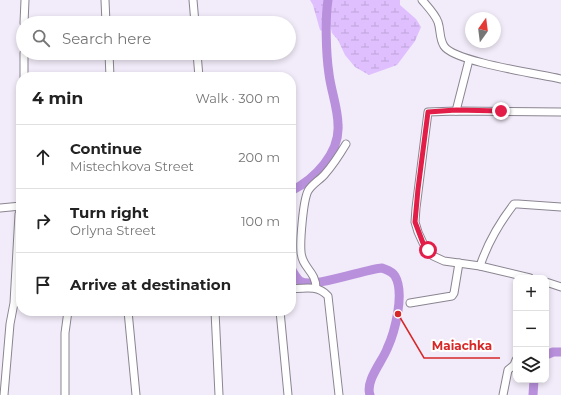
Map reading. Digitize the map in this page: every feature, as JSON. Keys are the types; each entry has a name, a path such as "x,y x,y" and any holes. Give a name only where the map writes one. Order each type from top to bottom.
{"street":[{"path":"24,16 25,0"},
{"path":"105,0 106,16"},
{"path":"193,0 194,16"},
{"path":"422,0 431,9 438,22 440,38 444,46 451,52 469,60 561,79"},
{"path":"24,60 24,72"},
{"path":"109,60 110,72"},
{"path":"198,60 199,72"},
{"path":"456,110 469,60"},
{"path":"518,275 480,266 444,261 433,256 423,243 415,222 428,112 456,110 561,112"},
{"path":"338,395 328,296 316,283 304,264 301,252 304,204 308,191 311,186 324,175 336,161 346,144"},
{"path":"480,266 483,257 502,222 514,204 561,207"},
{"path":"0,208 16,206"},
{"path":"410,303 452,296 454,293 460,264"},
{"path":"4,395 10,324 14,303 16,267"},
{"path":"296,288 316,283"},
{"path":"549,283 561,287"},
{"path":"65,395 65,333 67,316"},
{"path":"128,316 136,395"},
{"path":"214,316 219,395"},
{"path":"280,316 288,395"},
{"path":"503,395 508,370 513,366"}],"green space":[{"path":"310,0 326,0 324,32 320,30 313,5"},
{"path":"331,0 400,0 400,5 416,19 421,27 415,41 397,65 369,75 355,67 345,55 338,40 332,33 330,24"}],"waterway":[{"path":"296,188 309,180 324,164 335,145 338,135 337,112 327,57 326,26 328,0"},
{"path":"296,276 300,281 307,283 327,281 382,268 394,274 398,283 399,292 396,323 387,349 372,378 369,390 370,395"},
{"path":"549,354 561,352"},
{"path":"533,395 534,383"}],"place":[{"name":"Maiachka","path":"398,314"}],"route":[{"path":"428,250 423,243 415,222 428,112 456,110 501,111"}]}
